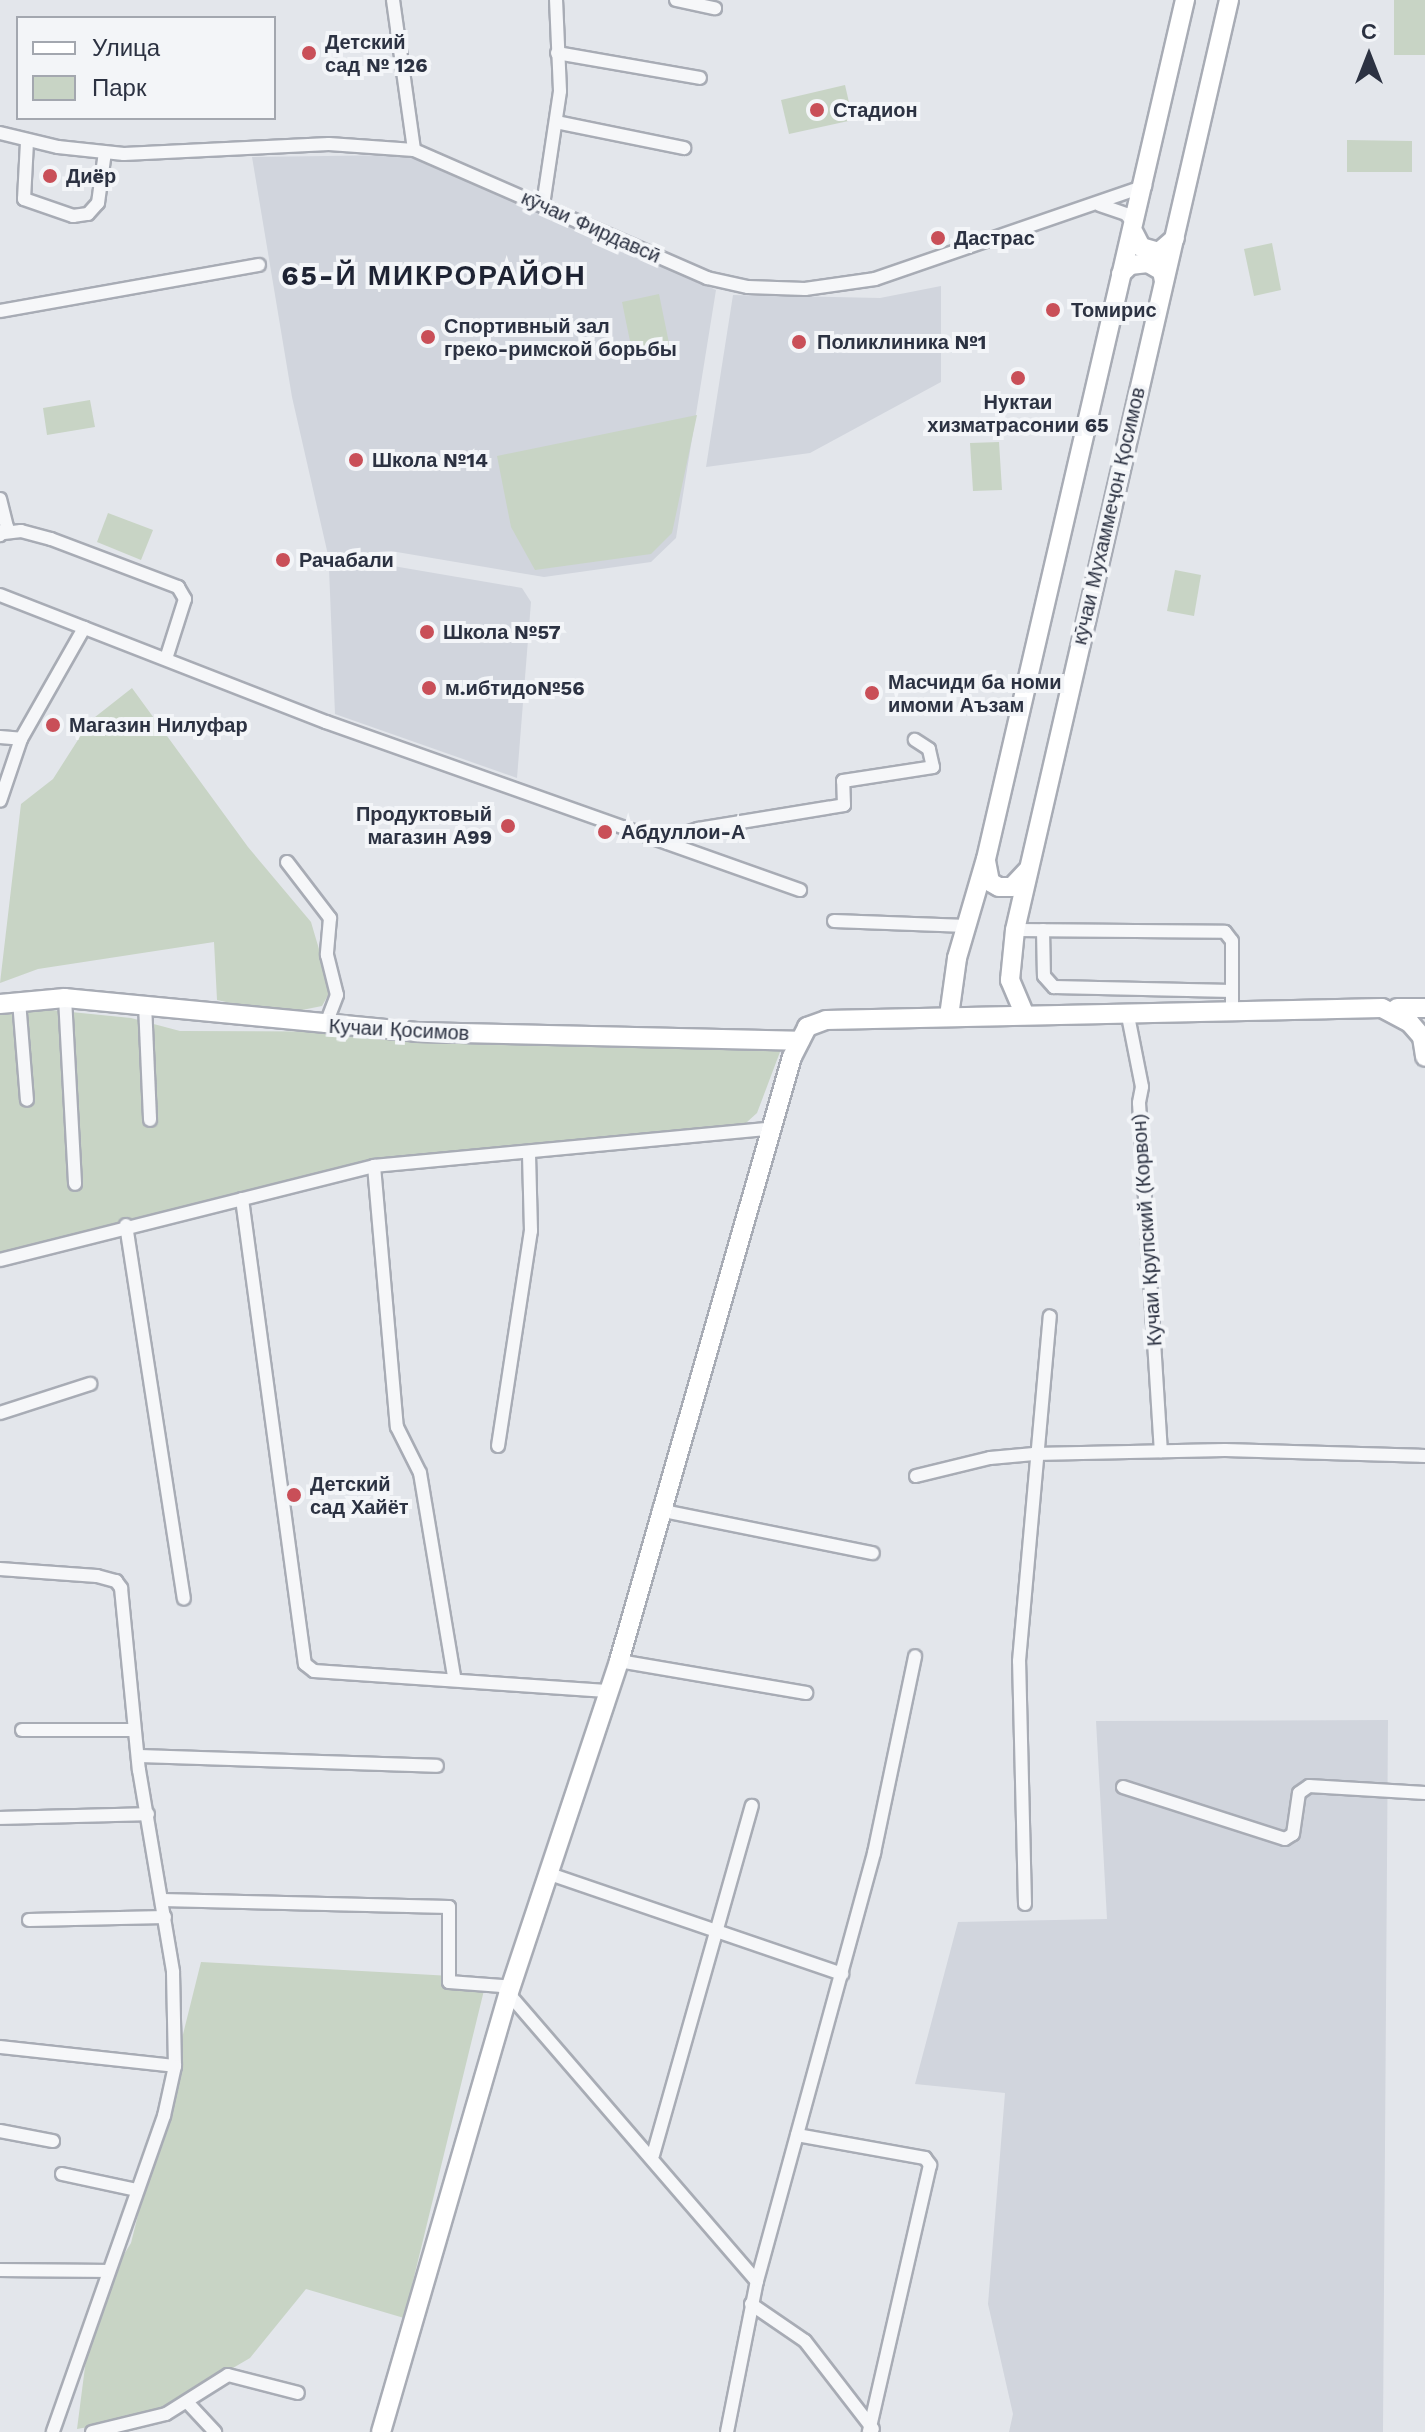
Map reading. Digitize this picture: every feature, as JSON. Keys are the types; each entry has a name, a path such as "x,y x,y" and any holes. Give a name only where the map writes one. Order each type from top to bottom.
{"street":[{"path":"393,0 414,150"},
{"path":"543,205 556,122 556,0"},
{"path":"676,0 715,8"},
{"path":"949,1016 967,926 986,859 1121,274 1145,186 1185,0"},
{"name":"кӯчаи Мухаммеҷон Қосимов","path":"1024,1013 1010,980 1015,930 1027,870 1229,0"},
{"path":"557,53 700,78"},
{"path":"556,122 684,148"},
{"name":"кӯчаи Фирдавсӣ","path":"0,133 27,142 105,152 329,144 414,150 707,278 748,287 805,289 923,267 1145,186"},
{"path":"27,142 24,199 73,216 88,214 98,203 105,152"},
{"path":"1097,205 1126,214 1141,247 1159,252 1175,238"},
{"path":"1121,274 1130,265 1148,263 1162,271 1164,281"},
{"path":"0,311 259,265"},
{"path":"0,499 7,527 2,534"},
{"path":"2,534 21,531 51,539 178,587 185,599 166,659"},
{"path":"0,595 166,659 800,890"},
{"path":"0,801 21,739 84,628"},
{"path":"0,737 21,739"},
{"path":"664,840 698,829 844,805 843,781 933,767 929,749 915,740"},
{"path":"986,859 985,871 999,887 1012,887 1027,870"},
{"path":"287,862 330,918 327,955 337,995 325,1026"},
{"path":"834,921 967,926"},
{"path":"1015,930 1225,932 1232,941 1232,1010"},
{"path":"1043,930 1044,976 1054,987 1232,991"},
{"path":"65,998 75,1184"},
{"name":"Кучаи Қосимов","path":"0,1004 65,998 145,1004 325,1026 800,1041"},
{"path":"19,1001 27,1100"},
{"path":"145,1004 150,1120"},
{"path":"1390,1008 1425,1017"},
{"path":"1390,1008 1422,1037 1425,1057"},
{"path":"381,2432 509,1992 610,1691 659,1510 773,1128 807,1027 826,1020 1024,1013 1425,1008"},
{"name":"Кучаи Крупский (Корвон)","path":"1127,1011 1142,1087 1139,1103 1161,1451"},
{"path":"0,1260 126,1225 374,1166 529,1154 773,1128"},
{"path":"498,1446 531,1231 529,1154"},
{"path":"374,1166 397,1427 420,1473 454,1676"},
{"path":"242,1199 274,1407 301,1655 314,1671 454,1676 610,1691"},
{"path":"126,1225 184,1599"},
{"path":"1025,1904 1019,1661 1034,1454 1050,1316"},
{"path":"0,1413 90,1384"},
{"path":"916,1476 979,1460 1034,1454 1161,1451 1425,1456"},
{"path":"659,1510 873,1553"},
{"path":"0,1569 116,1581 132,1663 134,1730 173,1972 175,2066 164,2116 107,2271 53,2432"},
{"path":"727,2432 751,2304 874,1853 915,1656"},
{"path":"619,1661 806,1693"},
{"path":"22,1730 134,1730"},
{"path":"138,1756 437,1766"},
{"path":"1123,1787 1285,1839 1293,1834 1299,1793 1309,1786 1425,1793"},
{"path":"653,2155 752,1806"},
{"path":"0,1818 148,1814"},
{"path":"550,1874 842,1974"},
{"path":"162,1900 443,1905 451,1915 449,1982 502,1986 509,1992 653,2155 757,2281"},
{"path":"29,1920 165,1917"},
{"path":"0,2047 175,2066"},
{"path":"0,2131 53,2141"},
{"path":"797,2135 925,2158 930,2165 872,2430"},
{"path":"62,2174 137,2190"},
{"path":"0,2270 107,2271"},
{"path":"751,2304 805,2341 872,2430"},
{"path":"92,2432 166,2414 188,2403 228,2375 298,2393"},
{"path":"188,2403 215,2432"}],"shaded area":[{"path":"397,155 436,164 716,290 676,538 651,562 544,577 391,551 328,555 292,397 252,157"},
{"path":"941,286 941,382 810,453 706,467 733,295 880,298"},
{"name":"м.ибтидо№56","path":"393,566 522,588 531,602 517,778 335,714 329,569"},
{"path":"1388,1720 1383,2432 1009,2432 1013,2414 988,2304 1005,2093 915,2084 958,1922 1107,1919 1096,1721"}],"green space":[{"path":"1394,0 1425,0 1425,55 1394,55"},
{"name":"Стадион","path":"845,85 853,120 789,134 781,100"},
{"path":"1347,140 1412,141 1412,172 1347,172"},
{"path":"1272,243 1281,290 1254,296 1244,249"},
{"path":"659,294 670,348 633,356 622,302"},
{"path":"90,400 95,427 47,435 43,408"},
{"path":"697,415 672,533 651,554 535,570 511,527 497,456"},
{"path":"999,442 1002,490 973,491 970,443"},
{"path":"108,513 153,530 141,560 97,542"},
{"path":"1175,570 1201,575 1194,616 1167,611"},
{"path":"132,688 248,847 311,922 331,990 322,1006 282,1014 217,1000 214,942 38,969 0,983 21,804 53,779 90,721"},
{"path":"21,1007 131,1018 180,1031 415,1032 783,1044 757,1113 737,1131 379,1166 0,1267 0,1011"},
{"path":"201,1962 487,1978 404,2318 306,2289 250,2358 151,2416 77,2429 89,2336 108,2280 131,2243"}],"place":[{"name":"Детский сад № 126","path":"309,53"},
{"name":"Стадион","path":"817,110"},
{"name":"Диëр","path":"50,176"},
{"name":"Дастрас","path":"938,238"},
{"name":"Томирис","path":"1053,310"},
{"name":"Спортивный зал греко-римской борьбы","path":"428,337"},
{"name":"Поликлиника №1","path":"799,342"},
{"name":"Нуктаи хизматрасонии 65","path":"1018,378"},
{"name":"Школа №14","path":"356,460"},
{"name":"Рачабали","path":"283,560"},
{"name":"Школа №57","path":"427,632"},
{"name":"м.ибтидо№56","path":"429,688"},
{"name":"Масчиди ба номи имоми Аъзам","path":"872,693"},
{"name":"Магазин Нилуфар","path":"53,725"},
{"name":"Продуктовый магазин А99","path":"508,826"},
{"name":"Абдуллои-А","path":"605,832"},
{"name":"Детский сад Хайёт","path":"294,1495"}],"district":[{"name":"65-Й МИКРОРАЙОН","path":"434,276"}]}
